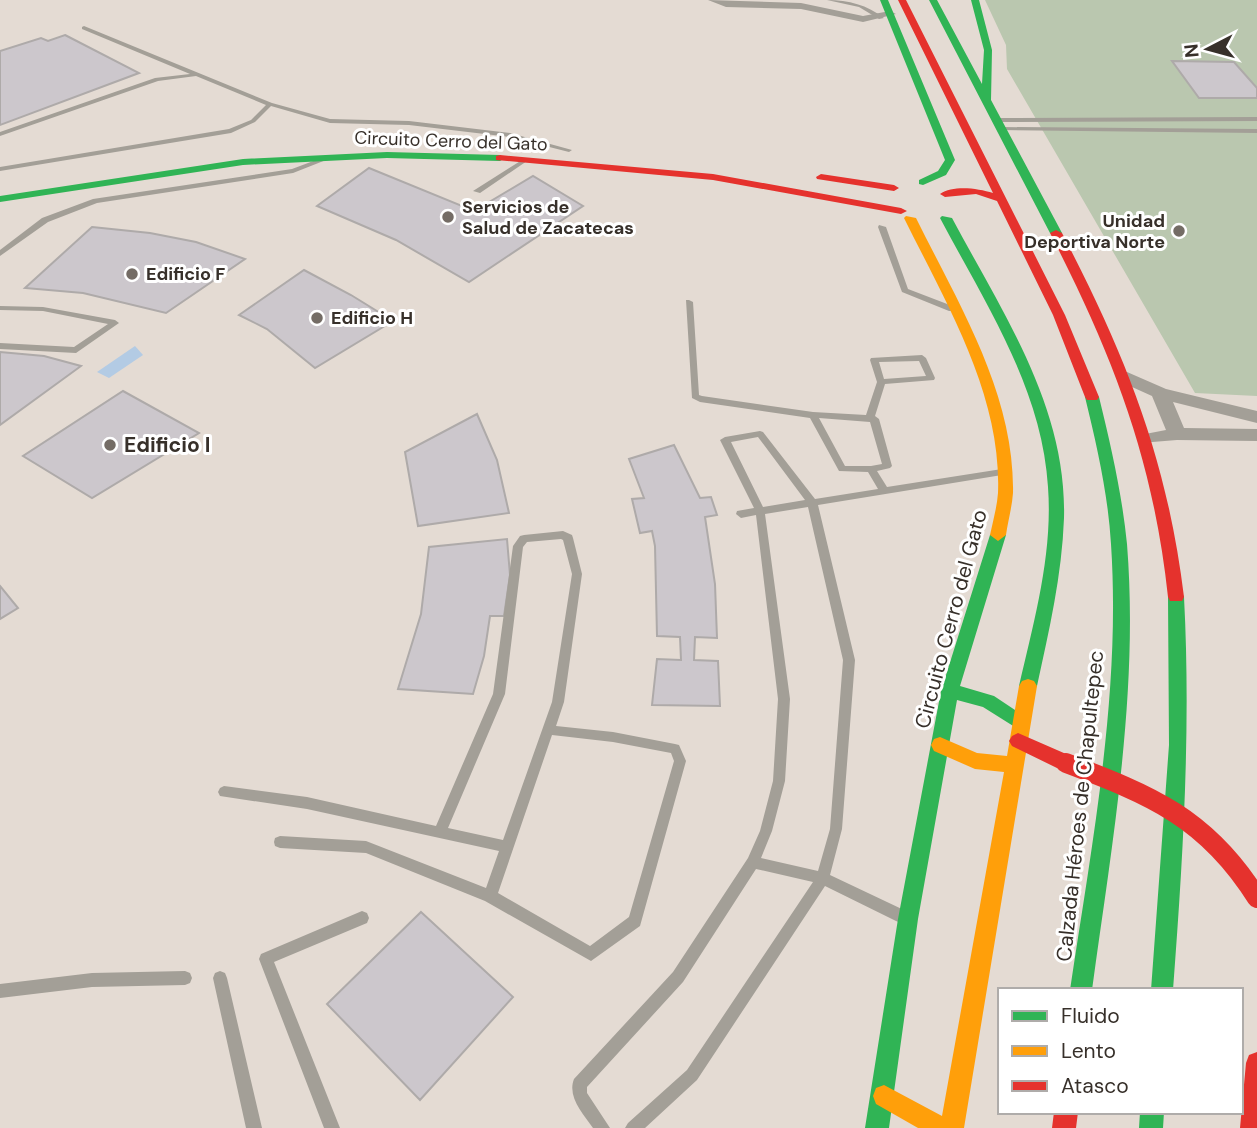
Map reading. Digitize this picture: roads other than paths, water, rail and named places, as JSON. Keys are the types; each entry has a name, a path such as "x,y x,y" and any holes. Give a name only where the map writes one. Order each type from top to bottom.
{"street":[{"path":"713,0 726,4 801,6 834,11 859,19 885,6 950,160 942,173 923,182"},
{"name":"Calzada Héroes de Chapultepec","path":"902,0 1068,331 1096,412 1114,504 1120,606 1118,696 1081,988"},
{"path":"933,0 1090,296 1126,378 1147,439 1167,536 1179,635 1179,773 1162,988"},
{"path":"975,0 985,21 990,60 986,101"},
{"name":"Circuito Cerro del Gato","path":"0,184 250,147 363,141 676,157 767,170"},
{"name":"Circuito Cerro del Gato","path":"0,199 217,165 380,156 524,162 713,177 856,203 905,215 923,244 980,365 1002,434 1005,472 1002,521 950,691 908,919 884,1096 877,1128"},
{"path":"806,175 894,188 903,182 923,182 934,185 945,194 952,211 946,218 923,222 905,215 894,188"},
{"path":"945,194 978,191 1001,199"},
{"path":"856,203 881,227 923,244"},
{"path":"946,218 1027,380 1047,430 1057,507 1052,561 1021,723 952,1128"},
{"path":"1126,378 1160,393 1235,414 1257,417"},
{"path":"1160,393 1177,434"},
{"path":"1235,414 1250,434"},
{"path":"1147,439 1177,434 1250,434"},
{"path":"950,691 988,701 1021,723"},
{"path":"1018,741 1066,763 1145,793 1209,831 1248,877 1257,898"},
{"path":"940,745 960,758 979,764 1014,765"},
{"path":"1252,1128 1257,1063"},
{"path":"884,1096 942,1128"}],"lane":[{"path":"830,0 861,6 885,6"},
{"path":"84,28 270,104 330,121 409,123 510,135 569,150"},
{"path":"0,134 157,79 198,75"},
{"path":"0,169 231,131 253,121 270,104"},
{"path":"999,124 1257,119"},
{"path":"999,124 1257,131"},
{"path":"0,254 45,220 87,203 293,171 327,158"},
{"path":"477,191 524,162"},
{"path":"881,227 905,290 955,310"},
{"path":"689,302 695,396 700,399 813,415 874,419 887,466 842,469 813,415"},
{"path":"0,308 43,309 116,323 76,350 0,346"},
{"path":"870,418 881,382 874,360 922,358 931,378 881,382"},
{"path":"602,1128 580,1095 579,1084 678,977 753,862 766,831 779,781 784,699 760,511 725,440 760,434 812,502 849,660 836,830 823,878 692,1074 633,1128"},
{"path":"871,469 884,491"},
{"path":"741,514 1005,472"},
{"path":"440,832 499,694 518,546 524,539 563,535 568,538 577,574 551,730 490,896"},
{"path":"280,842 366,847 490,896 592,954 635,921 680,761 679,754 675,749 614,737 551,730"},
{"path":"224,792 307,803 508,847"},
{"path":"753,862 823,878 908,919"},
{"path":"332,1128 266,959 362,918"},
{"path":"0,991 92,980 186,978"},
{"path":"220,978 254,1128"}],"water":[{"path":"135,346 143,355 109,378 97,372"}],"place":[{"name":"Servicios de Salud de Zacatecas","path":"448,217"},
{"name":"Unidad Deportiva Norte","path":"1179,231"},
{"name":"Edificio F","path":"132,274"},
{"name":"Edificio H","path":"317,318"},
{"name":"Edificio I","path":"110,445"}]}
